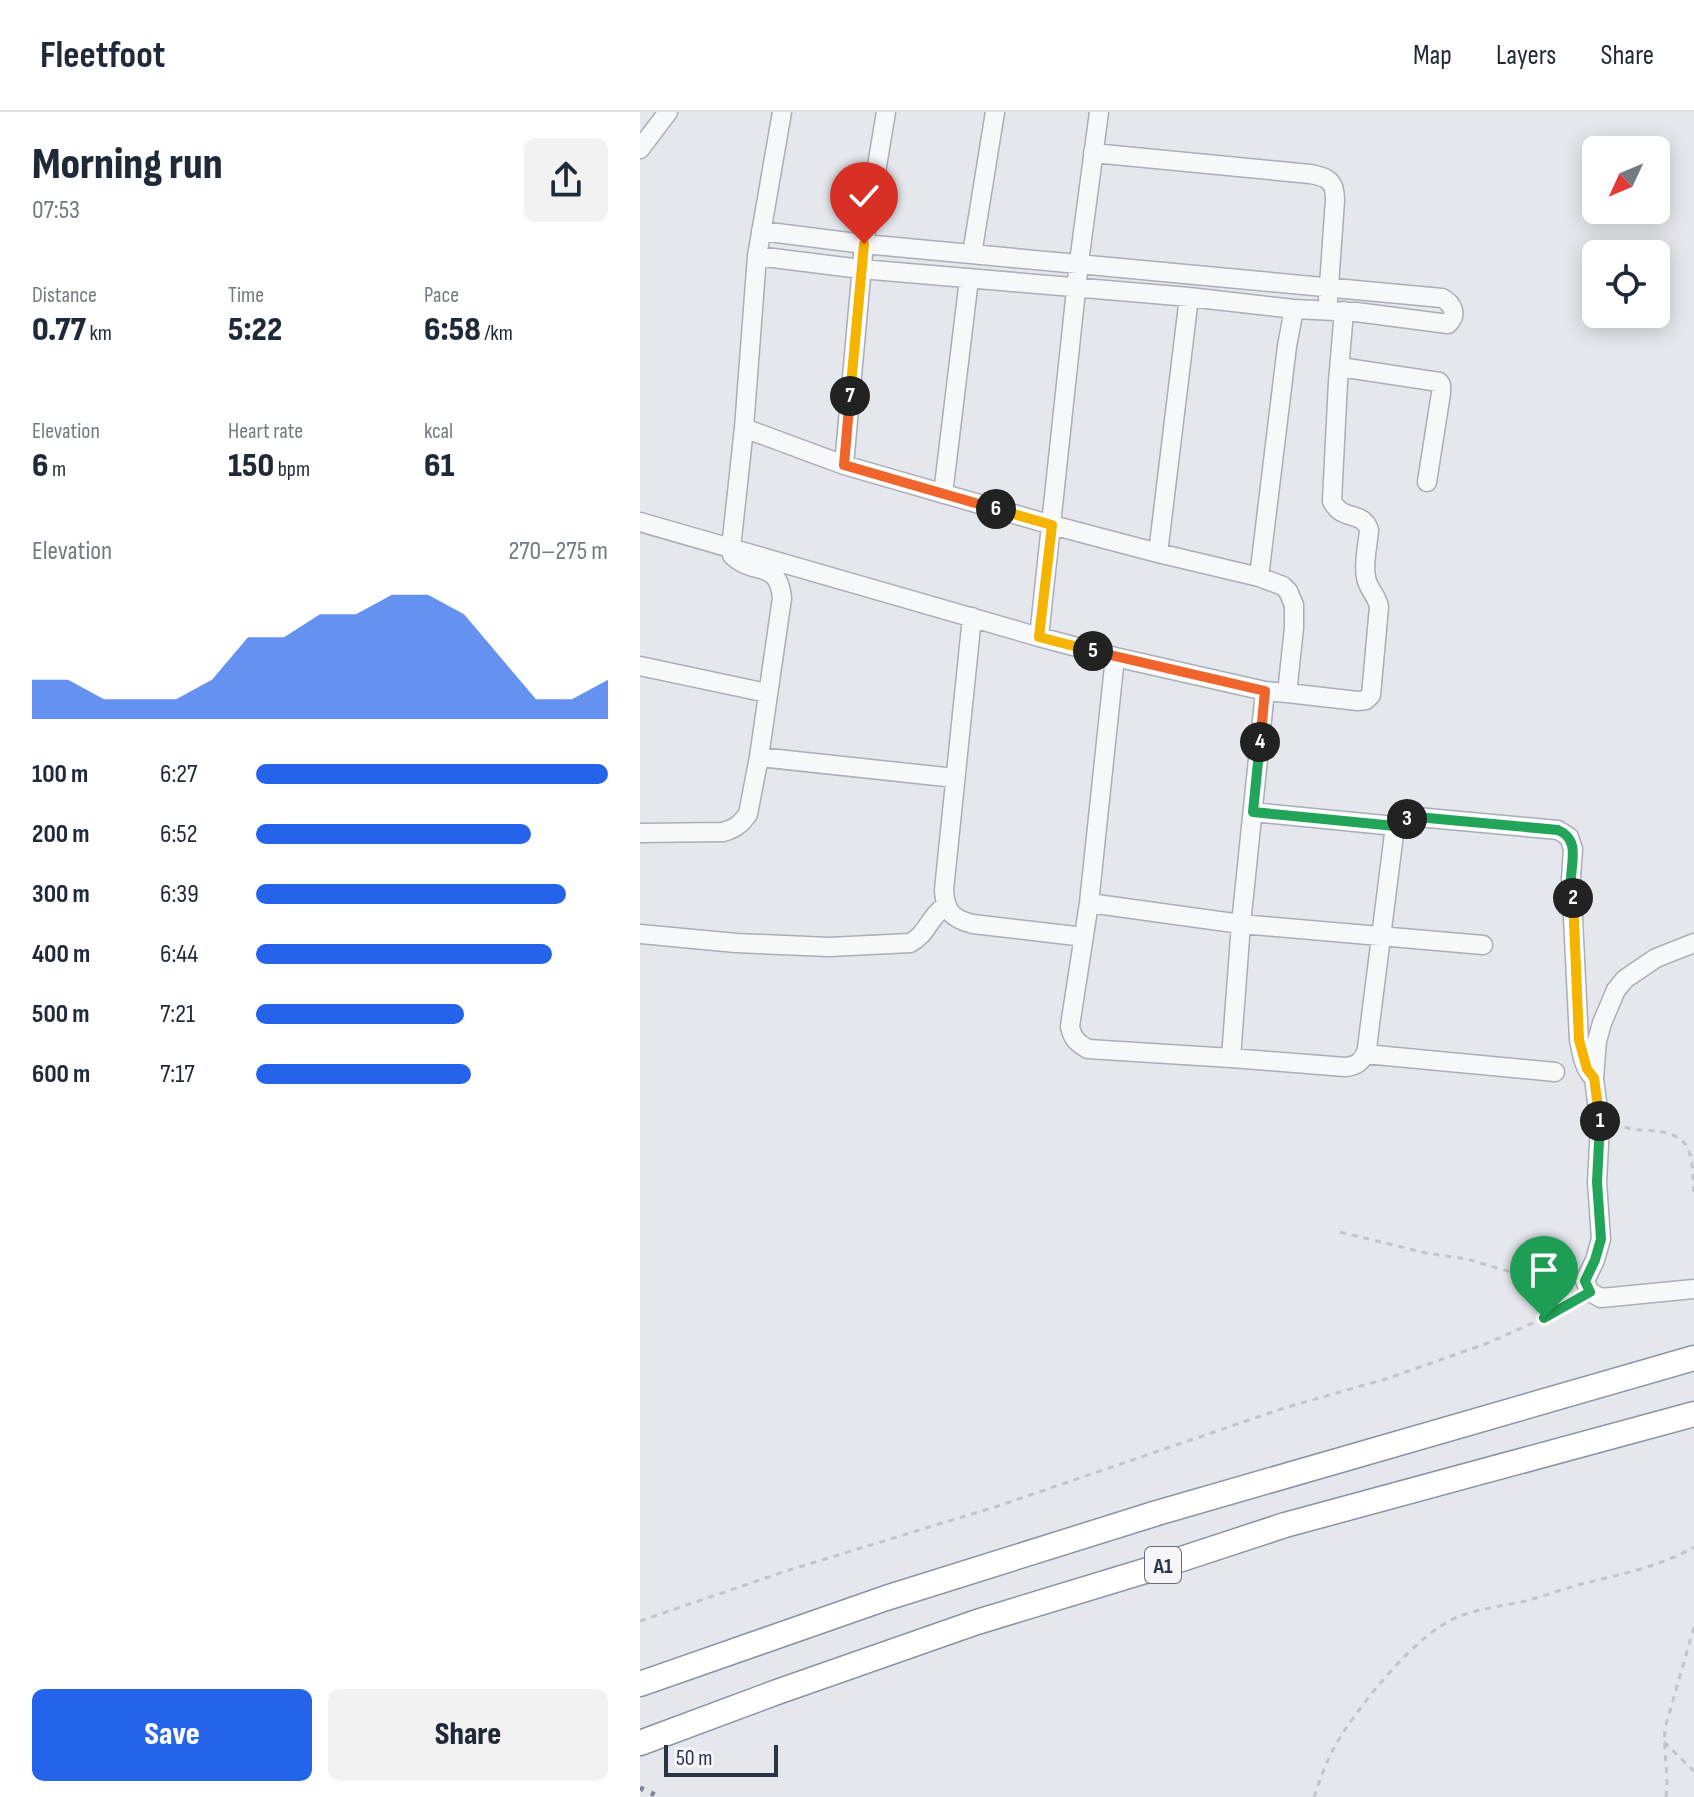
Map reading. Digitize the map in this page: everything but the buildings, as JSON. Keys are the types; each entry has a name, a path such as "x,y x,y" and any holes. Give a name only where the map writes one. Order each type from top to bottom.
{"highway":[{"name":"A1","path":"640,1684 886,1598 1142,1517 1694,1358"},
{"name":"A1","path":"640,1743 977,1622 1285,1525 1694,1414"}],"street":[{"path":"640,149 668,112"},
{"path":"640,833 723,832 734,829 748,814 782,598 777,578 768,571 737,560 731,548 757,256 782,112"},
{"path":"844,465 861,269 886,112"},
{"path":"972,254 995,112"},
{"path":"1039,637 1076,287 1099,112"},
{"path":"640,522 1115,657 1265,691 1366,700 1371,695 1379,607 1365,574 1369,530 1367,523 1344,515 1332,501 1340,367 1336,311 1329,287 1335,189 1331,181 1321,176 1093,153"},
{"path":"757,256 861,269 1189,297 1448,324 1452,320 1453,308 1450,302 1442,298 864,244 761,231"},
{"path":"943,494 969,279"},
{"path":"1408,318 1411,295"},
{"path":"1158,553 1189,297"},
{"path":"1259,577 1294,309"},
{"path":"1340,367 1439,382 1441,393 1427,482"},
{"path":"744,428 844,465 1052,525 1259,577 1283,586 1294,605 1287,693"},
{"path":"972,617 944,890 946,906 958,919 973,924 1084,937"},
{"path":"1115,657 1089,903 1070,1026 1078,1044 1097,1051 1345,1067 1358,1064 1365,1054 1395,826"},
{"path":"640,666 767,693"},
{"path":"1231,1058 1241,924 1265,691"},
{"path":"759,757 955,778"},
{"path":"1253,812 1395,826 1417,817 1558,830 1569,837 1573,849 1571,878 1581,1051 1587,1069 1594,1078"},
{"path":"1089,903 1241,924 1483,945"},
{"path":"640,934 829,947 910,943 920,938 938,910 946,906"},
{"path":"1694,943 1656,958 1625,979 1616,990 1602,1023 1594,1078 1600,1126 1597,1182 1601,1239 1588,1287 1594,1296 1607,1298 1694,1289"},
{"path":"1578,1005 1602,1023"},
{"path":"1365,1054 1555,1072"}],"path":[{"path":"1613,1118 1623,1127 1664,1132 1676,1135 1685,1142 1692,1161 1694,1193"},
{"path":"1340,1232 1426,1253 1467,1259 1528,1277 1588,1287"},
{"path":"640,1621 786,1571 998,1506 1284,1408 1389,1378 1510,1334 1544,1318 1588,1287"},
{"path":"1314,1797 1334,1748 1362,1706 1388,1674 1436,1630 1458,1617 1647,1568 1694,1547"},
{"path":"1666,1797 1668,1769 1664,1742 1668,1715 1694,1627"},
{"path":"1664,1742 1694,1771"}],"railway":[{"path":"640,1788 660,1797"}],"route":[{"path":"864,244 844,465 1052,525 1039,637 1265,691 1253,812 1395,826 1417,817 1558,830 1569,837 1573,849 1571,878 1579,1040 1584,1062 1594,1078 1599,1112 1597,1182 1601,1239 1585,1281 1590,1292 1544,1318"}]}
